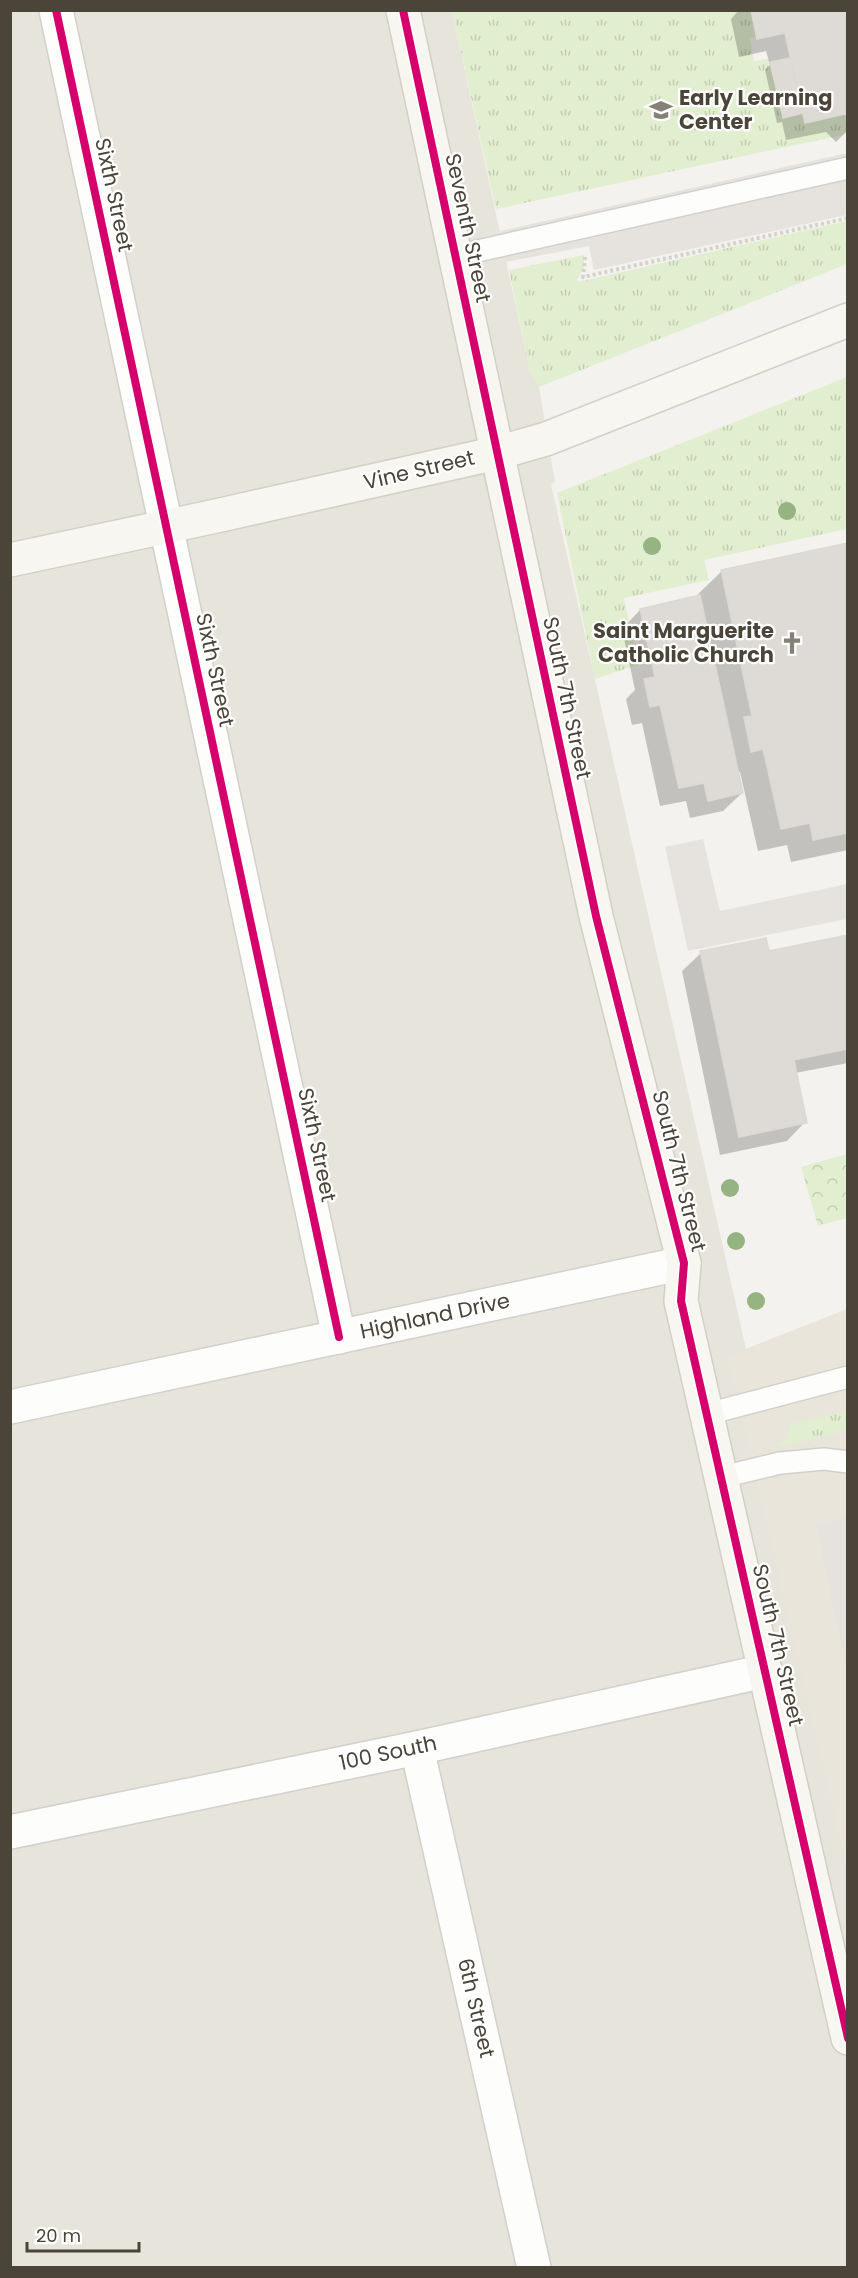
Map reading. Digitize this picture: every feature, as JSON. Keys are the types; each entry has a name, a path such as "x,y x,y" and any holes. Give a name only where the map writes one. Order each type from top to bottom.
{"street":[{"name":"Sixth Street","path":"56,10 339,1336"},
{"name":"Seventh Street","path":"403,10 497,453"},
{"name":"Vine Street","path":"10,560 497,453 546,439 848,320"},
{"name":"South 7th Street","path":"497,453 596,916 684,1263 681,1301 848,2038"},
{"name":"Highland Drive","path":"10,1407 684,1263"},
{"name":"100 South","path":"10,1832 417,1748 765,1671"},
{"name":"6th Street","path":"417,1748 534,2268"}],"lane":[{"path":"455,256 848,168"},
{"path":"707,1414 848,1377"},
{"path":"722,1477 780,1463 824,1459 846,1464"}],"path":[{"path":"586,250 583,277 848,218"}],"shaded area":[{"path":"11,11 452,11 530,371 539,387 555,482 551,484 746,1349 847,1868 847,2267 11,2268"},
{"path":"847,153 847,215 594,270 589,246 506,262 500,231"},
{"path":"703,839 720,911 847,884 847,919 688,951 665,847"},
{"path":"847,1309 847,1868 728,1356"},
{"path":"848,1517 847,1672 816,1524"}],"green space":[{"path":"452,11 751,11 756,36 750,38 754,61 768,59 771,61 785,118 803,114 805,123 845,114 847,134 496,209"},
{"path":"847,221 847,264 539,387 530,371 509,270 584,255 584,268 577,279 578,282"},
{"path":"847,377 847,529 704,560 709,580 624,598 638,665 595,679 557,493"},
{"path":"847,1154 847,1218 818,1226 801,1167"},
{"path":"847,1411 847,1431 779,1447 777,1443 787,1440 791,1424"}],"building":[{"name":"Early Learning Center","path":"751,10 848,10 848,117 845,114 805,123 785,33 757,39"},
{"path":"790,58 803,113 783,118 770,62"},
{"name":"Saint Marguerite Catholic Church","path":"848,543 848,833 813,840 810,823 781,829 763,749 751,752 744,717 752,716 721,570"},
{"path":"700,595 743,793 708,801 704,783 679,788 660,705 650,707 644,679 655,677 640,609"},
{"path":"848,935 848,1049 794,1060 807,1123 739,1137 700,951 766,938 769,951"}],"cycle path":[{"path":"56,10 339,1337"},
{"path":"403,10 596,916 684,1263 681,1301 848,2038"}],"place":[{"name":"Early Learning Center","path":"661,110"},
{"name":"Saint Marguerite Catholic Church","path":"792,643"}]}
